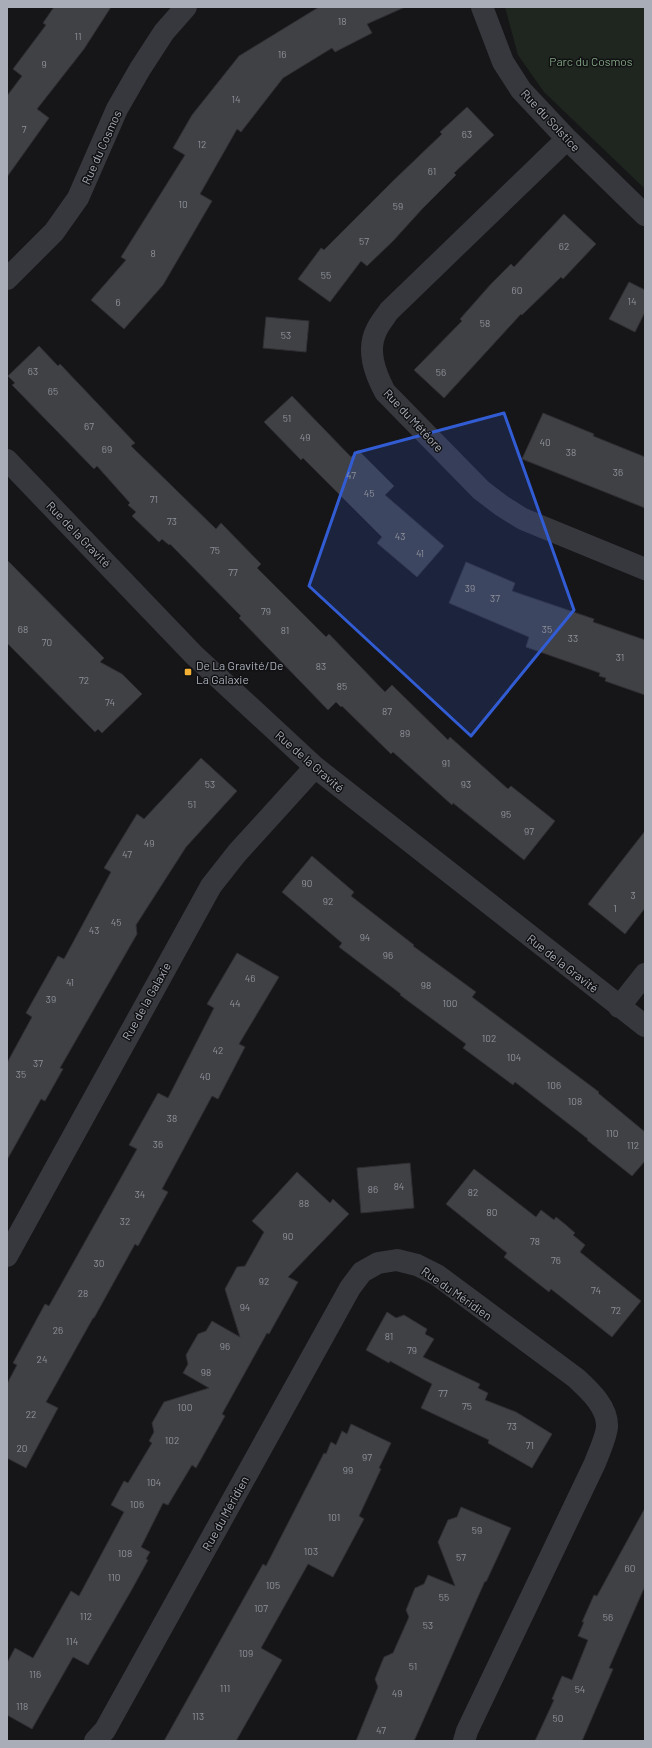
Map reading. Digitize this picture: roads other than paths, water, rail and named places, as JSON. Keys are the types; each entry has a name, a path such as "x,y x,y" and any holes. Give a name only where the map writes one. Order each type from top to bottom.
{"street":[{"name":"Rue du Cosmos","path":"7,279 54,232 78,198 121,102 164,32 186,7"},
{"name":"Rue du Solstice","path":"482,7 503,62 521,90 567,139 645,216"},
{"name":"Rue du Météore","path":"567,139 389,311 376,330 372,346 372,360 376,376 385,392 481,490 502,506 523,519 645,569"},
{"name":"Rue de la Gravité","path":"7,460 194,654 315,767 645,1026"},
{"name":"Rue de la Galaxie","path":"7,1256 211,886 237,853 315,767"},
{"path":"619,1007 645,974"},
{"name":"Rue du Méridien","path":"95,1741 105,1730 350,1288 362,1272 378,1263 397,1260 417,1265 436,1276 576,1378 592,1393 604,1413 607,1427 595,1463 467,1731 464,1741"}],"place":[{"name":"De La Gravité/De La Galaxie","path":"188,672"}],"park label":[{"name":"Parc du Cosmos","path":"591,61"}]}
